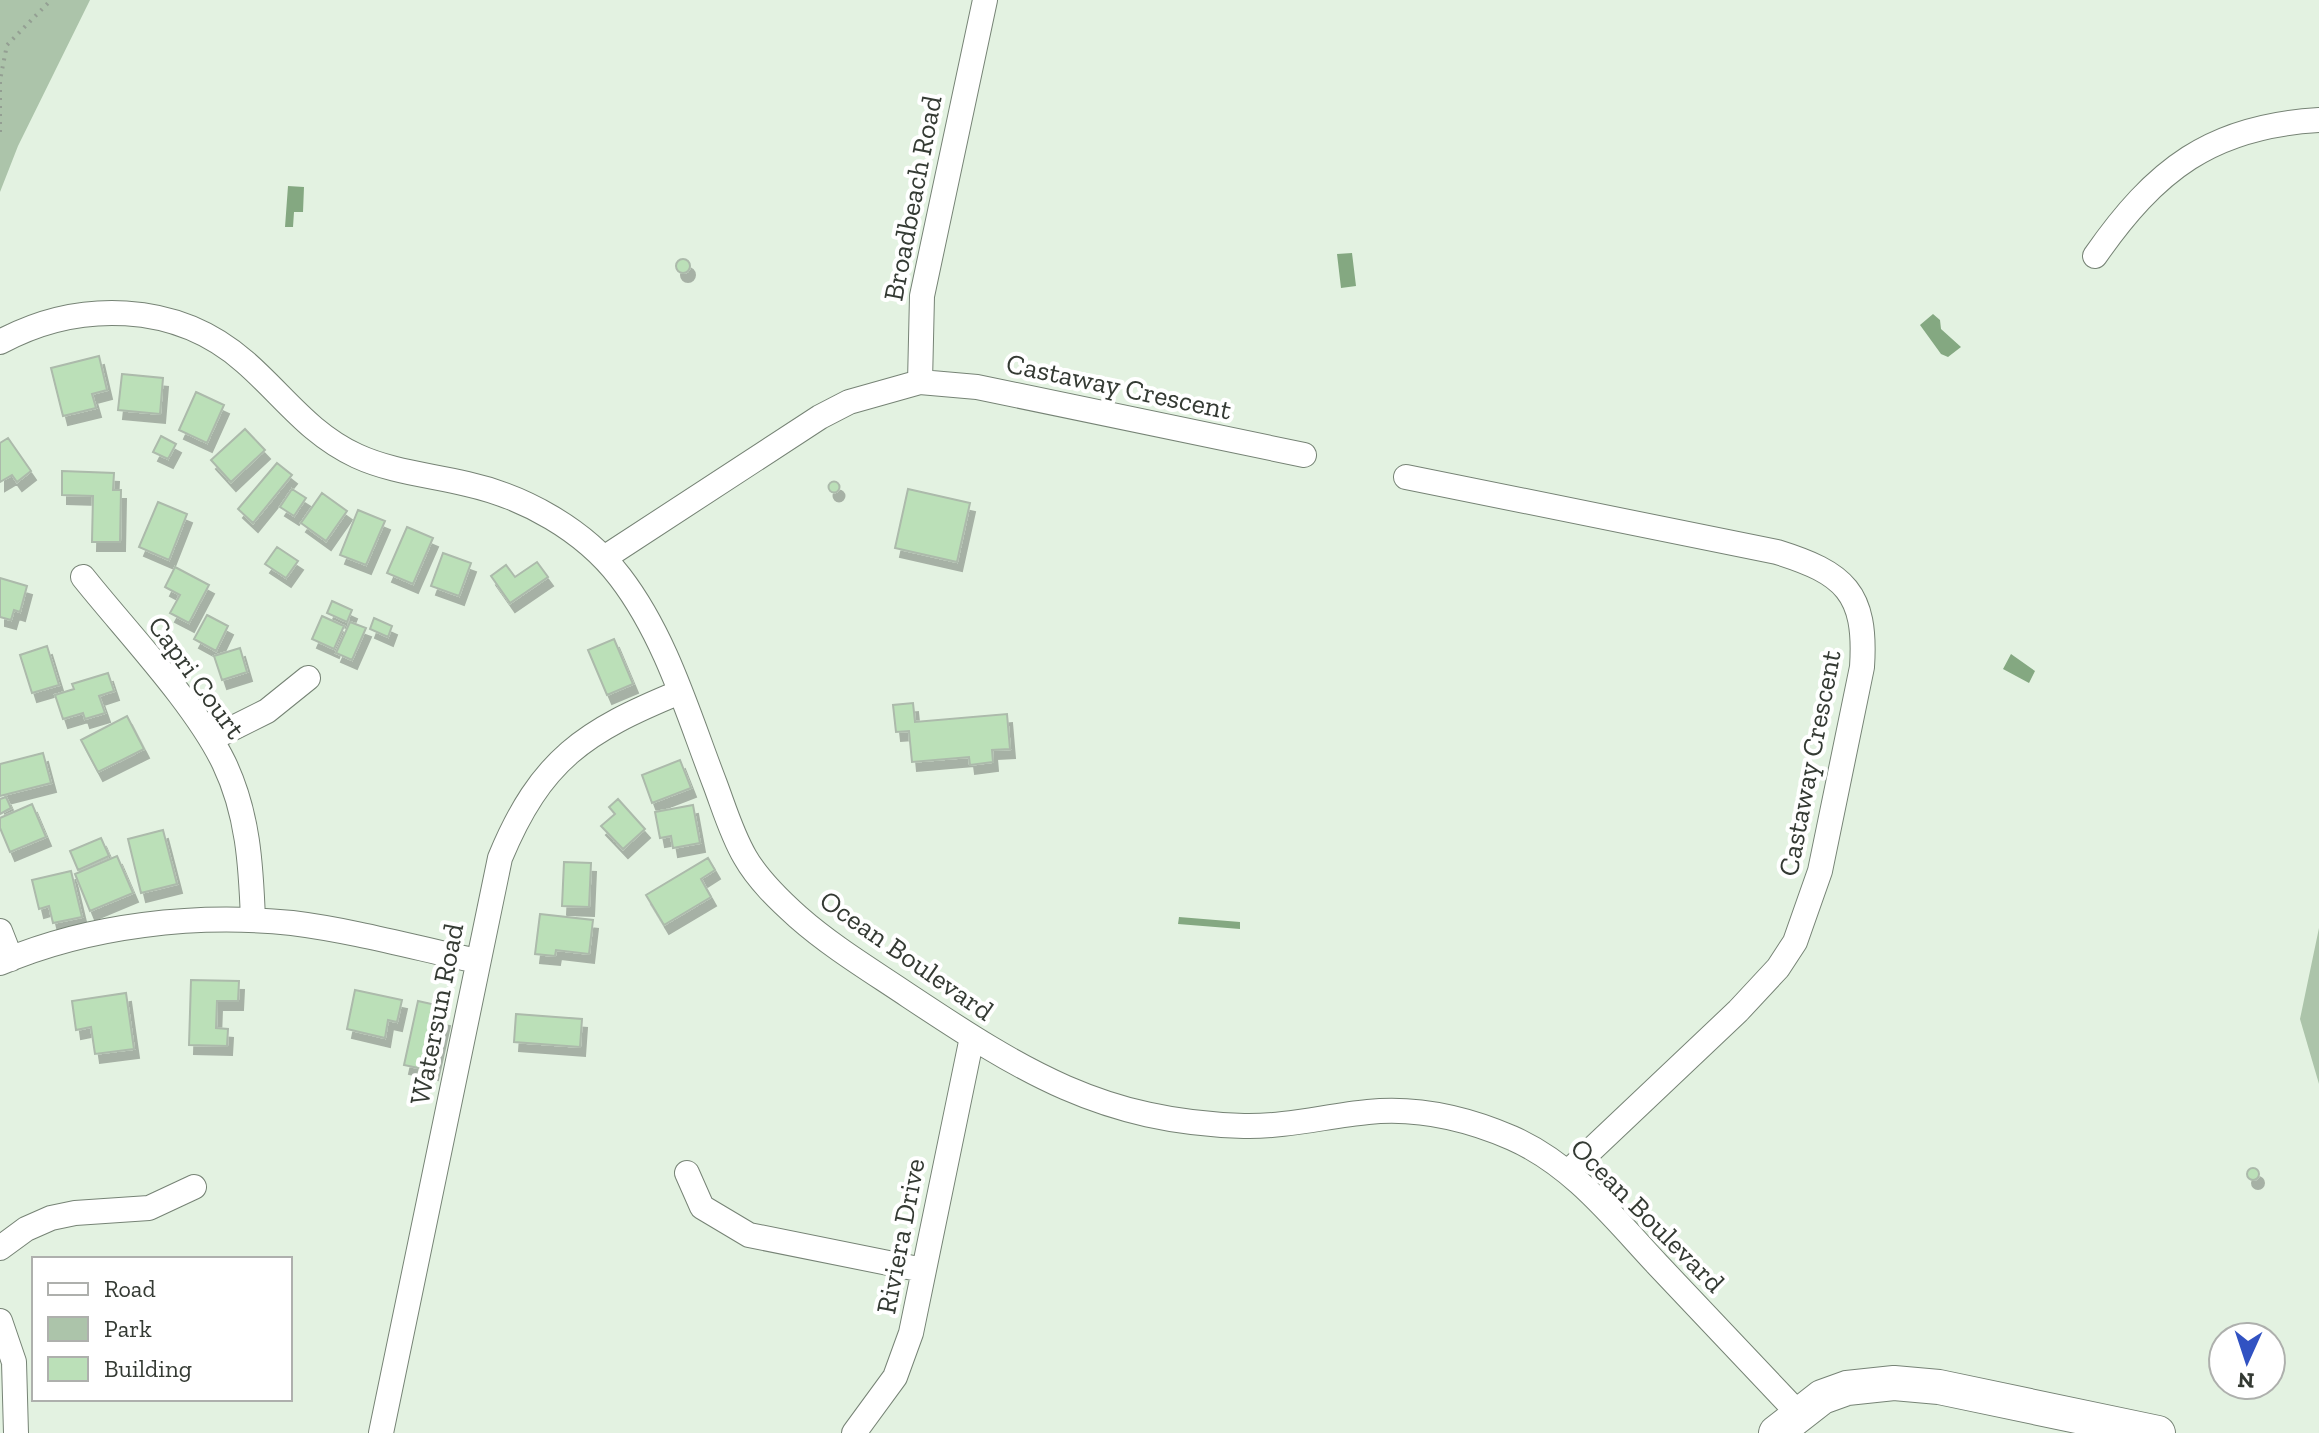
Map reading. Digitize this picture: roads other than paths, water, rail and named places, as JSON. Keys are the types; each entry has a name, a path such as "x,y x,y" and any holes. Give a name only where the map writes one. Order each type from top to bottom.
{"street":[{"name":"Broadbeach Road","path":"920,382 922,296 985,0"},
{"path":"2095,256 2125,212 2162,177 2208,146 2237,132 2263,125 2319,120"},
{"name":"Ocean Boulevard","path":"0,342 39,324 85,313 113,311 171,320 199,332 241,358 294,414 338,447 396,470 497,491 559,522 604,558 649,621 680,692 734,834 755,872 818,934 972,1037 1043,1080 1081,1096 1121,1108 1184,1120 1250,1126 1372,1111 1420,1113 1483,1126 1537,1150 1569,1171 1787,1423"},
{"name":"Castaway Crescent","path":"920,382 977,387 1304,455"},
{"path":"604,558 820,417 849,402 920,382"},
{"name":"Castaway Crescent","path":"1406,477 1777,552 1817,565 1842,583 1858,607 1864,635 1862,667 1820,871 1795,942 1778,968 1738,1011 1569,1171"},
{"name":"Capri Court","path":"83,577 211,739 232,784 244,824 251,865 253,920"},
{"path":"211,739 267,711 308,678"},
{"name":"Watersun Road","path":"381,1433 500,858 523,807 562,757 605,724 680,692"},
{"path":"0,931 6,961 86,936 144,926 253,920 332,930 477,961"},
{"name":"Riviera Drive","path":"854,1433 895,1377 911,1333 972,1037"},
{"path":"687,1173 702,1207 749,1235 923,1270"},
{"path":"0,1248 26,1229 51,1218 75,1213 149,1208 194,1187"},
{"path":"0,1321 14,1362 16,1433"},
{"path":"1787,1423 1822,1397 1847,1388 1894,1383 1939,1387 2158,1433"}]}
